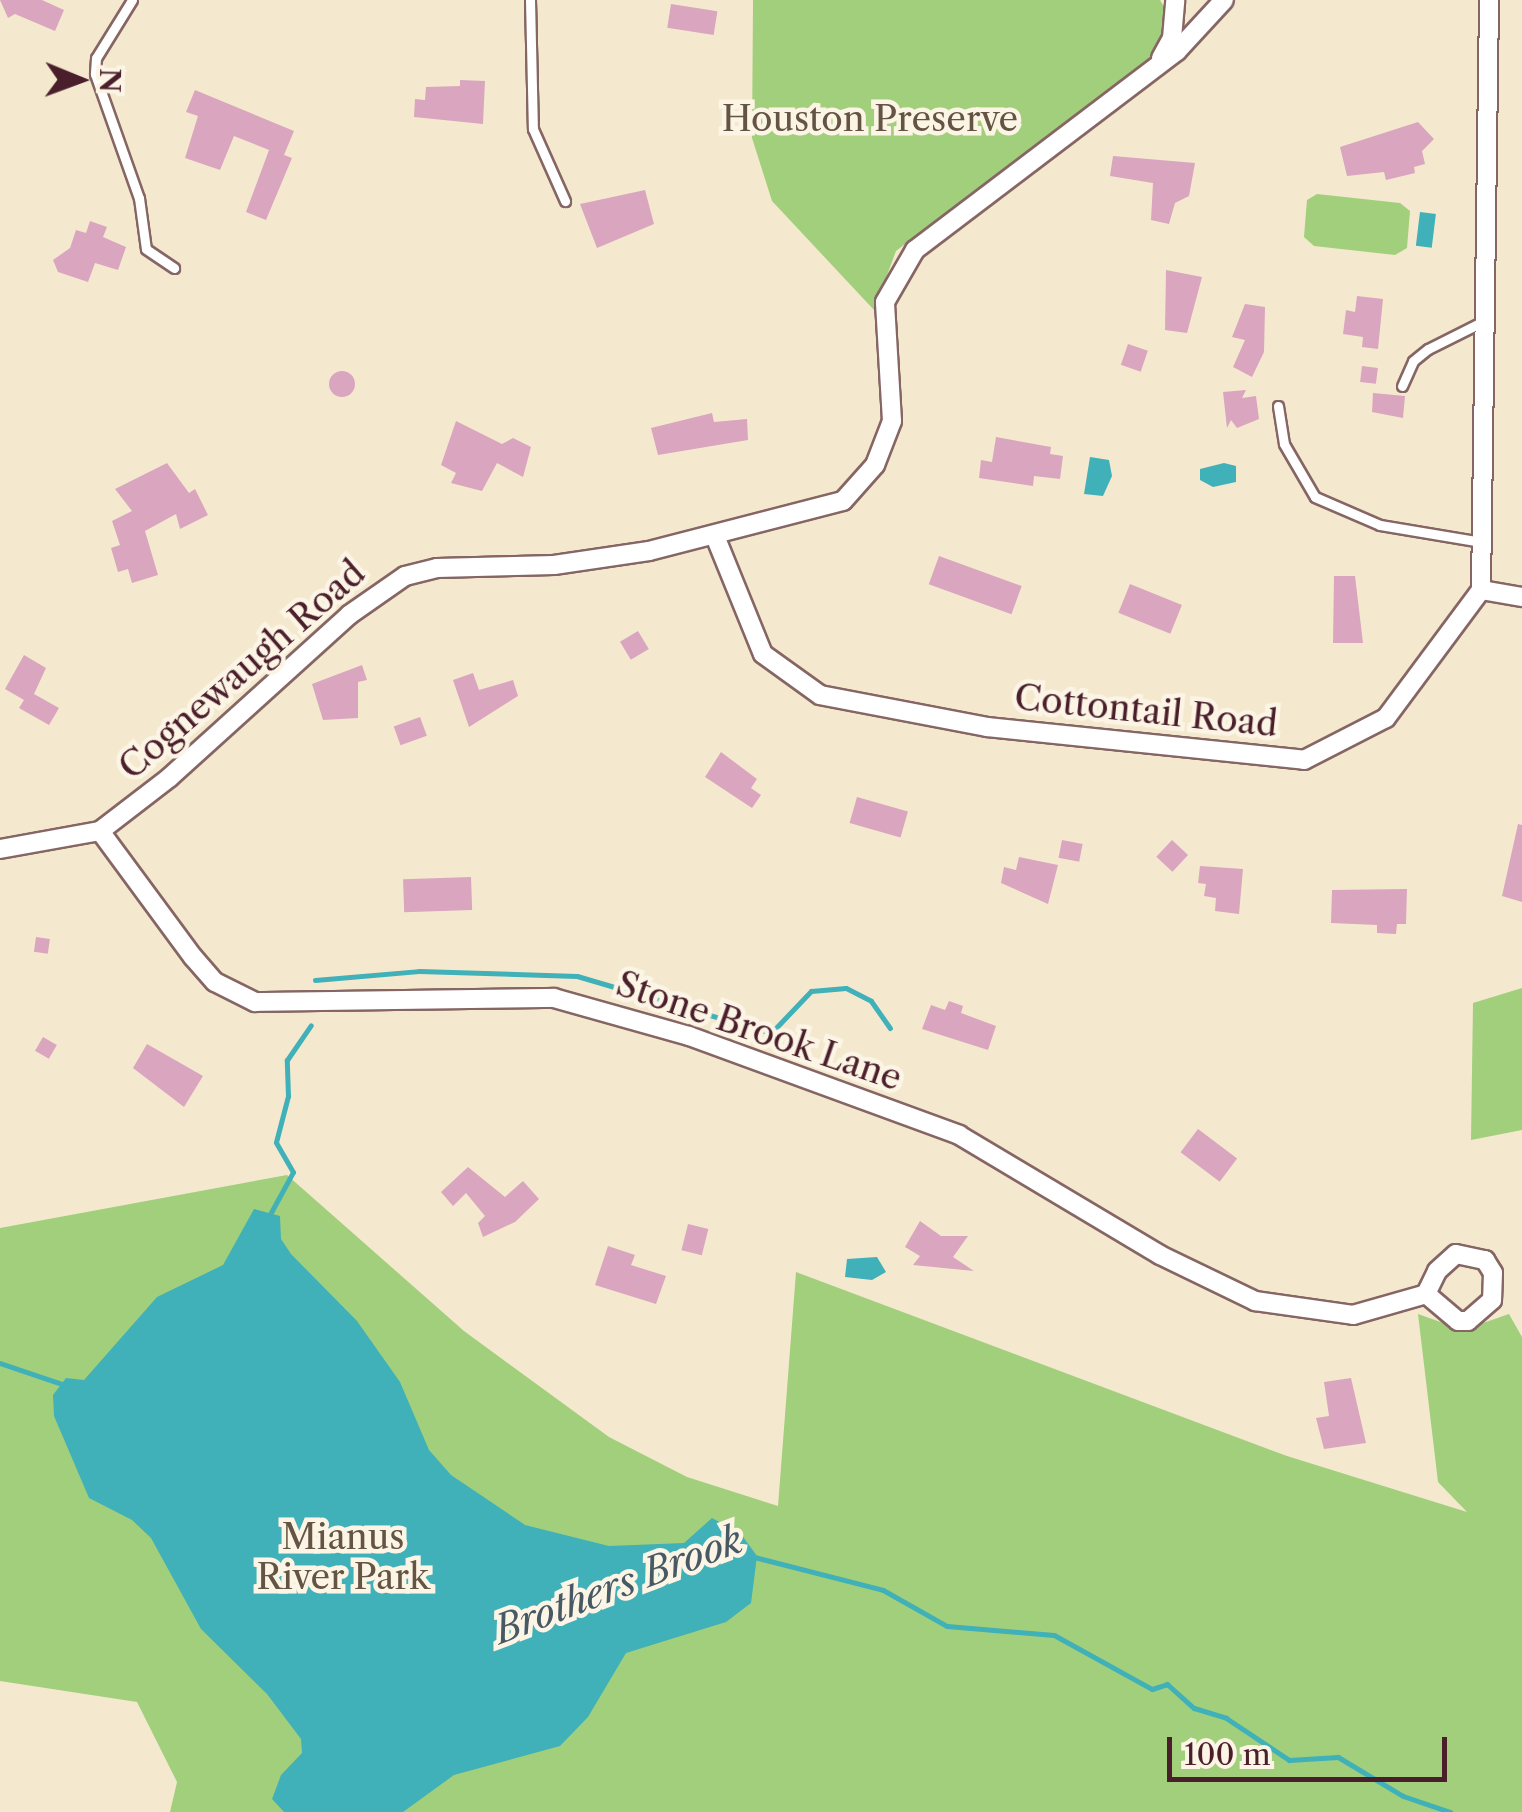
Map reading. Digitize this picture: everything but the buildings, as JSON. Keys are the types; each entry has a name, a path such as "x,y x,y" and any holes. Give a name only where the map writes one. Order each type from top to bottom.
{"street":[{"path":"1158,63 1172,38 1176,0"},
{"name":"Cognewaugh Road","path":"0,849 100,832 170,778 349,615 404,576 437,568 554,565 715,536 842,502 875,465 892,422 884,302 896,276 915,250 1203,28 1224,0"},
{"path":"1489,0 1482,590 1522,597"},
{"name":"Cottontail Road","path":"715,536 763,654 820,694 987,727 1246,756 1304,760 1386,718 1482,590"},
{"name":"Stone Brook Lane","path":"100,832 193,958 215,982 255,1002 554,998 689,1036 959,1135 1160,1254 1255,1301 1353,1315 1426,1294"}],"lane":[{"path":"132,0 96,58 95,74 139,198 146,248 174,268"},
{"path":"530,0 533,129 565,201"},
{"path":"1402,386 1413,361 1428,349 1458,329 1488,320"},
{"path":"1278,406 1284,444 1315,497 1380,525 1482,542"}],"green space":[{"name":"Houston Preserve","path":"753,0 1160,0 1169,15 1160,46 1149,59 896,251 874,310 772,201 752,138"},
{"path":"1317,194 1400,203 1410,211 1407,248 1395,255 1314,246 1304,237 1307,200"},
{"path":"1522,988 1522,1130 1471,1140 1473,1003"},
{"name":"Mianus River Park","path":"287,1175 464,1331 609,1437 687,1477 778,1506 796,1272 1287,1456 1467,1512 1438,1482 1418,1314 1463,1330 1509,1314 1522,1337 1522,1812 170,1812 177,1782 137,1702 0,1681 0,1228"}],"water":[{"path":"1420,212 1436,214 1432,248 1416,246"},
{"path":"1090,457 1109,460 1112,476 1103,496 1084,494"},
{"path":"1224,463 1236,466 1236,482 1213,487 1200,480 1200,469"},
{"path":"254,1209 280,1216 281,1239 357,1321 400,1382 429,1450 451,1475 525,1525 609,1546 684,1543 712,1518 741,1534 757,1556 751,1603 726,1622 626,1653 588,1717 560,1746 454,1775 403,1812 284,1812 272,1799 281,1775 302,1753 301,1739 267,1694 201,1629 151,1538 132,1520 89,1498 54,1416 53,1395 66,1378 84,1380 157,1297 223,1265"},
{"path":"877,1257 886,1272 872,1280 845,1277 847,1259"}],"waterway":[{"path":"315,980 419,971 577,976 771,1033 811,991 846,988 871,1001 890,1028"},
{"path":"269,1216 293,1172 276,1142 288,1096 287,1060 311,1025"},
{"path":"0,1363 68,1386"},
{"name":"Brothers Brook","path":"754,1557 883,1590 947,1626 1054,1635 1152,1689 1167,1684 1194,1708 1226,1718 1289,1760 1338,1757 1403,1796 1450,1812"}]}
